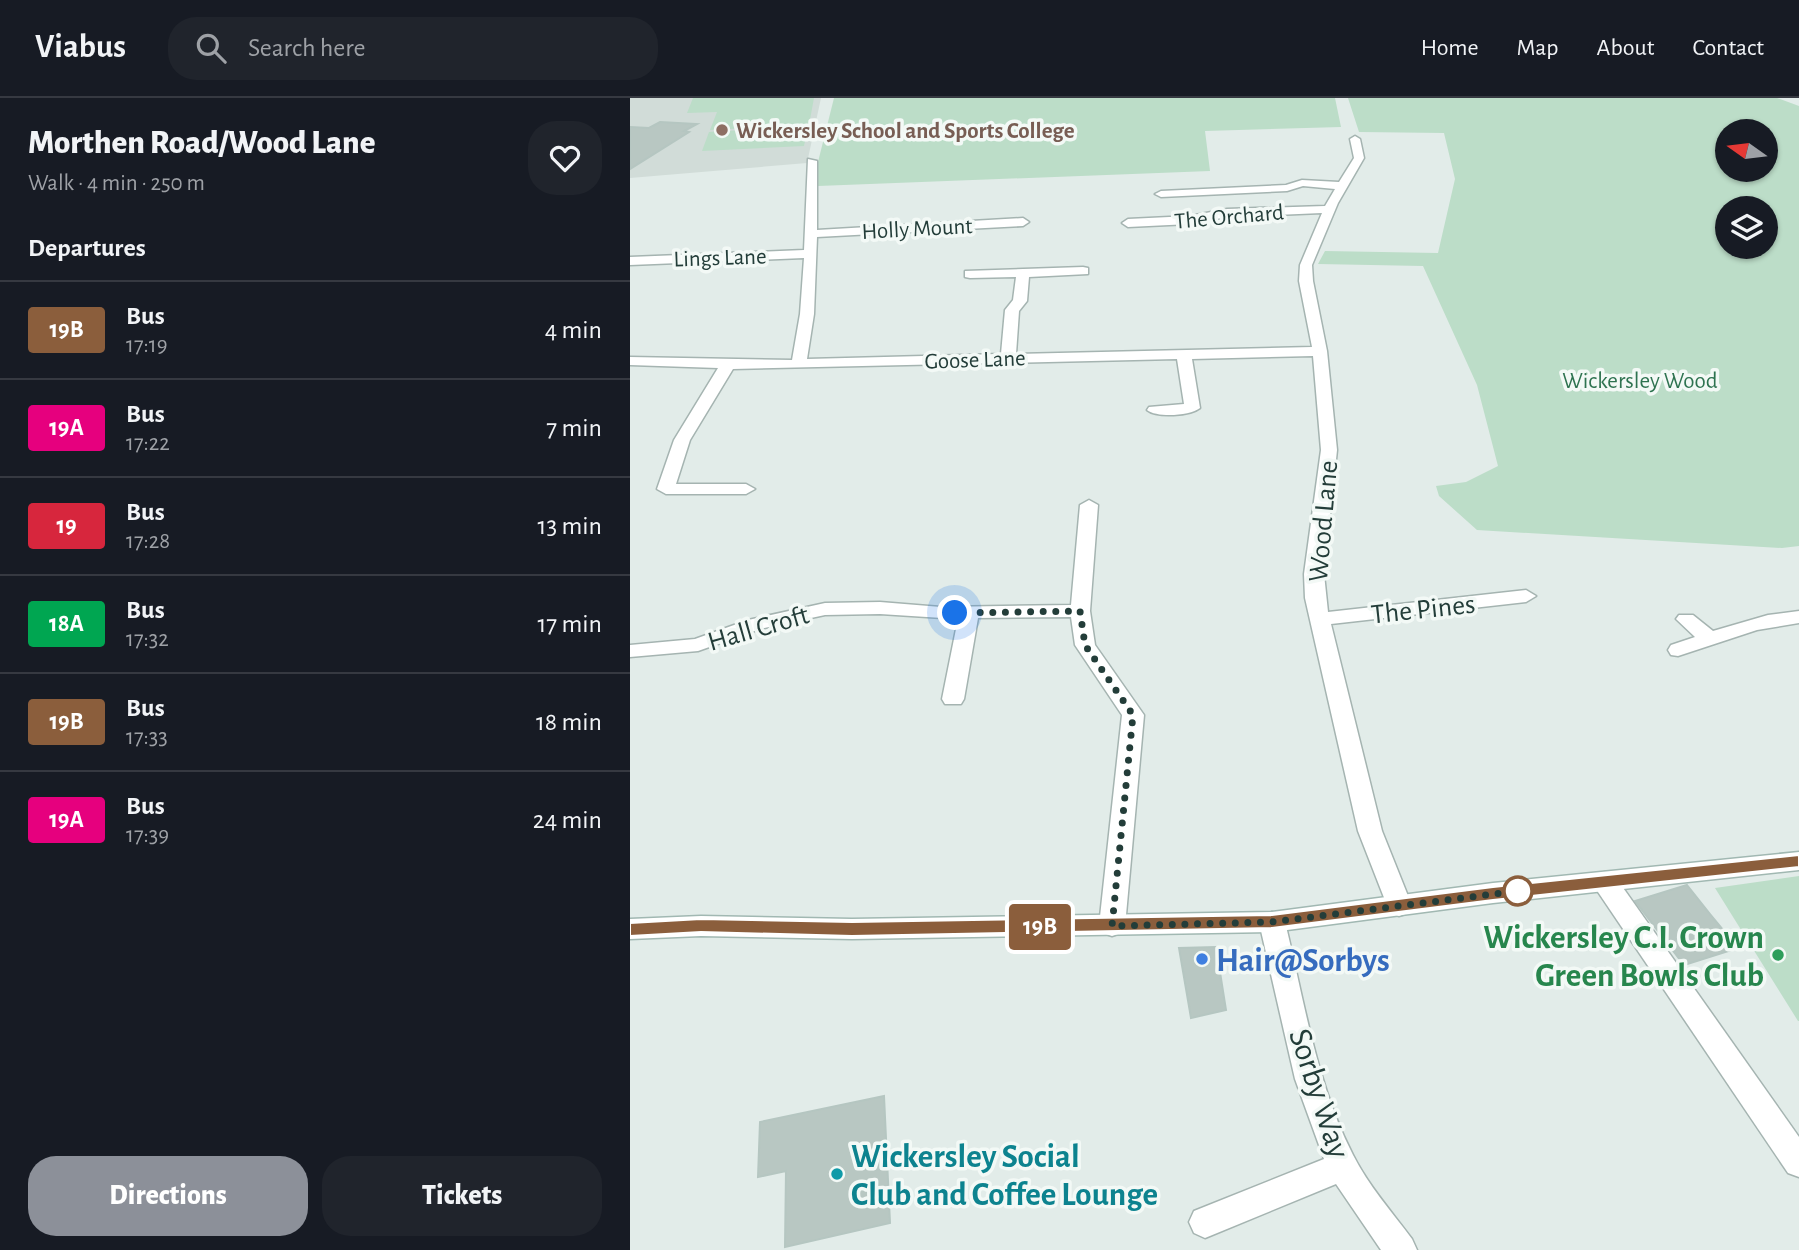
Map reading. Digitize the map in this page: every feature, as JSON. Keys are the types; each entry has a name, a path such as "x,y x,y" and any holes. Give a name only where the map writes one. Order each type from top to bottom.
{"street":[{"name":"Wood Lane","path":"1355,139 1359,158 1341,186 1306,265 1306,281 1320,351 1329,450 1314,574 1319,619 1370,831 1399,906"},
{"name":"Lings Lane","path":"799,364 810,254 811,161"},
{"path":"1161,194 1276,189 1302,183 1341,186"},
{"name":"The Orchard","path":"1128,223 1190,220 1227,212 1330,209"},
{"name":"Holly Mount","path":"811,233 1023,222"},
{"name":"Lings Lane","path":"630,261 810,254"},
{"path":"970,274 1083,271"},
{"path":"1008,358 1012,310 1020,301 1024,273"},
{"name":"Goose Lane","path":"630,361 727,366 1320,351"},
{"path":"1155,410 1192,408 1184,353"},
{"path":"727,366 681,441 668,471 666,489 746,489"},
{"path":"1089,505 1080,611 1085,645 1133,715 1112,926"},
{"name":"The Pines","path":"1319,619 1526,596"},
{"name":"Hall Croft","path":"630,650 698,645 755,624 825,609 880,607 969,613 1080,611"},
{"path":"953,699 969,613"},
{"path":"1678,650 1778,619 1799,617"},
{"path":"1686,619 1710,639"},
{"path":"630,929 701,926 852,929 1272,922 1799,861"},
{"path":"1605,882 1799,1163"},
{"name":"Sorby Way","path":"1272,922 1320,1113 1343,1166 1364,1201 1401,1250"},
{"path":"1205,1222 1343,1166"}],"shaded area":[{"name":"Wickersley School and Sports College","path":"630,98 821,98 807,163 630,178"}],"green space":[{"path":"693,98 814,98 809,125 710,130 717,112 687,113"},
{"path":"834,98 1335,98 1341,127 1205,131 1210,171 818,186 818,162"},
{"name":"Wickersley Wood","path":"1348,98 1777,98 1799,106 1799,546 1782,548 1477,530 1439,496 1436,486 1466,482 1498,466 1477,385 1423,266 1318,264 1325,251 1438,253 1455,179 1444,133 1359,132"},
{"path":"808,126 804,146 702,151 709,132"},
{"name":"Wickersley C.I. Crown Green Bowls Club","path":"1799,876 1799,1021 1798,1021 1715,888"}],"building":[{"path":"660,122 697,124 684,131 689,132 630,169 630,127 649,128"},
{"path":"1687,885 1738,948 1684,965 1635,901"},
{"path":"1216,947 1226,1010 1191,1018 1179,948"},
{"name":"Wickersley Social Club and Coffee Lounge","path":"884,1096 890,1223 785,1247 786,1171 758,1177 760,1122"}],"bus line":[{"name":"19B","path":"630,929 701,926 852,929 1272,922 1493,893 1799,861"}],"place":[{"name":"Wickersley School and Sports College","path":"722,130"},
{"name":"Wickersley C.I. Crown Green Bowls Club","path":"1778,955"},
{"name":"Hair@Sorbys","path":"1202,959"},
{"name":"Wickersley Social Club and Coffee Lounge","path":"837,1174"}],"route":[{"path":"955,613 1080,611 1085,645 1133,715 1112,926 1272,922 1518,891"}]}
